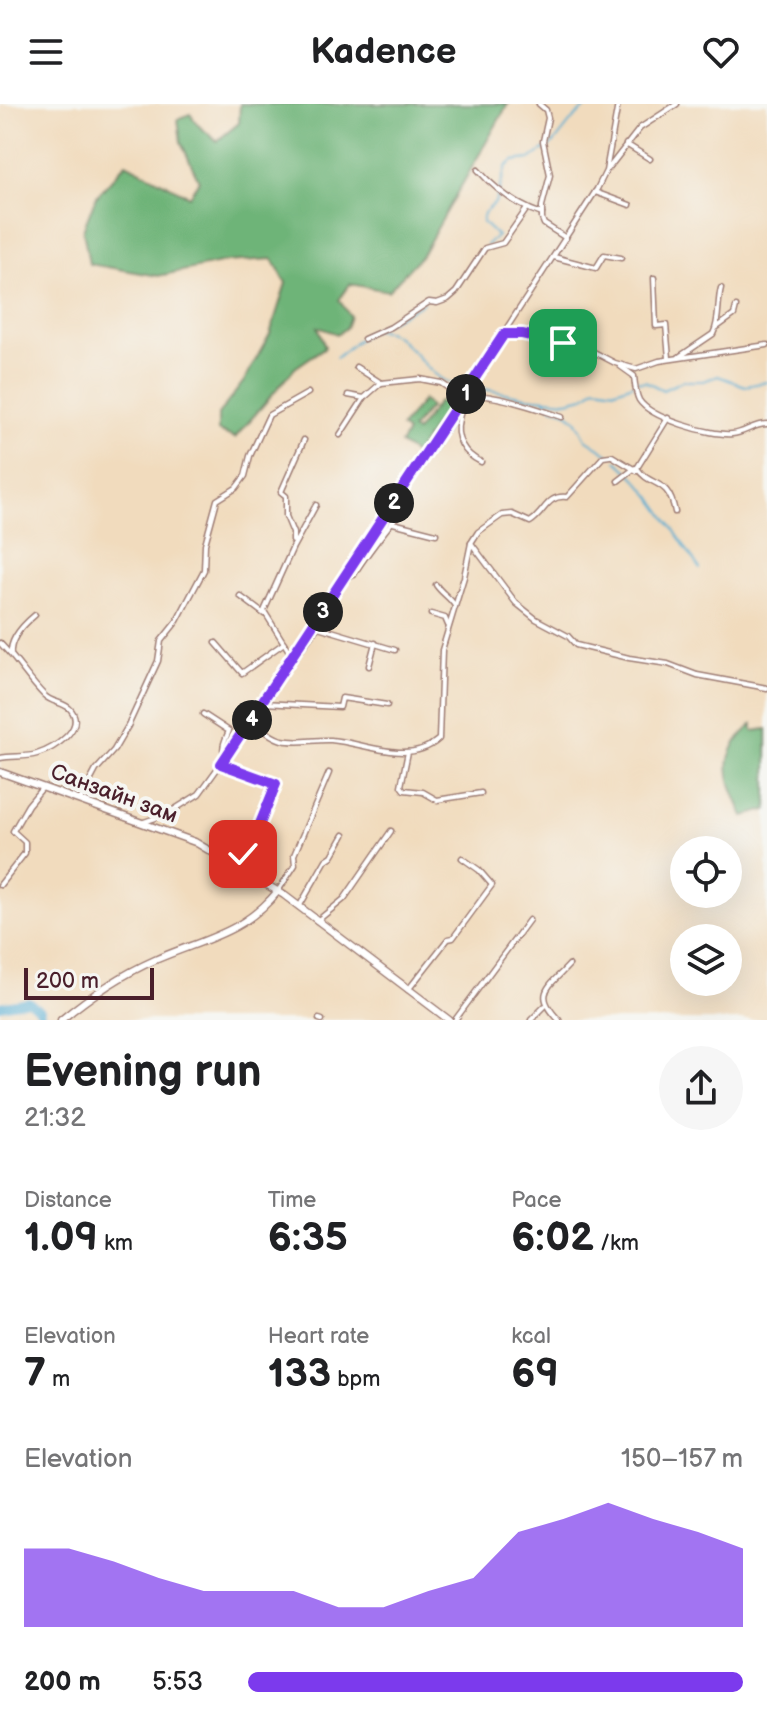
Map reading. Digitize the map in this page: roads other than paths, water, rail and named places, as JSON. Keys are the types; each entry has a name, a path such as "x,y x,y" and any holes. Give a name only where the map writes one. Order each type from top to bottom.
{"main road":[{"name":"Санзайн зам","path":"0,772 195,842 278,891 449,1020"},
{"path":"61,1020 123,976 173,952 236,929 278,891"}],"street":[{"path":"539,104 546,110 548,118 543,141 550,175 542,206 544,224 566,238"},
{"path":"606,171 618,104"},
{"path":"141,823 187,804 199,794 249,725 463,398 606,171 640,128 677,104"},
{"path":"626,144 650,159"},
{"path":"478,170 526,210 542,214"},
{"path":"595,192 630,205"},
{"path":"364,339 391,327 429,302 448,299 485,248 503,243 526,210"},
{"path":"554,257 596,268 604,255 621,258"},
{"path":"654,278 656,326 666,325 671,356 668,360"},
{"path":"677,358 713,334 721,288"},
{"path":"716,328 734,315 736,307"},
{"path":"504,334 555,340 592,351 634,376 640,401 689,427 735,434 753,425 767,424"},
{"path":"615,363 636,369 677,358 767,345"},
{"path":"356,367 381,383"},
{"path":"340,435 364,398 381,383 420,379 441,383 463,398 459,440 465,450 481,462"},
{"path":"80,800 96,770 114,750 128,726 158,661 161,641 177,621 204,570 205,544 217,500 236,488 245,476 269,415 308,393"},
{"path":"463,398 478,394 562,417"},
{"path":"348,395 364,398"},
{"path":"618,481 637,470 668,418"},
{"path":"293,547 293,533 286,516 286,496 281,492 304,440"},
{"path":"249,725 259,725 273,738 285,741 304,743 328,740 400,753 433,744 439,739 442,650 471,543 478,532 502,515 512,514 530,522 535,520 552,499 567,497 603,457 611,456 657,481 672,496 675,512"},
{"path":"293,656 264,611 316,505"},
{"path":"346,576 354,575 362,559 393,523 398,511 406,507"},
{"path":"393,523 436,534"},
{"path":"471,543 516,603 536,619 568,636 576,645 668,664 697,675 767,688"},
{"path":"436,585 440,592 451,597 455,606"},
{"path":"240,596 266,615"},
{"path":"431,614 445,618 448,628"},
{"path":"11,655 13,641 22,625 35,615"},
{"path":"293,656 298,655 318,627 395,650"},
{"path":"0,643 43,694 70,709 74,717 74,726 68,735 54,746 38,754 0,758"},
{"path":"216,643 242,673 284,643"},
{"path":"369,666 375,643"},
{"path":"263,703 340,707 342,698 387,705"},
{"path":"203,714 229,731 224,744 226,757"},
{"path":"408,752 401,786 404,790 423,792 437,800 481,793"},
{"path":"218,856 249,851 276,784 221,764"},
{"path":"278,891 292,871 294,855 329,773"},
{"path":"0,885 25,853 25,842 13,831 43,787"},
{"path":"317,921 344,899 391,831"},
{"path":"299,907 344,835"},
{"path":"408,990 448,939 453,938 492,885 479,870 462,858"},
{"path":"455,1020 529,920"},
{"path":"531,1020 545,1006 546,991 569,965"},
{"path":"545,1006 559,1020"}],"waterway":[{"path":"486,245 497,236 482,222 484,213 495,203 506,167 513,161 530,159 554,143 590,104"},
{"path":"365,334 423,303"},
{"path":"374,330 398,338 439,377 466,387"},
{"path":"336,358 365,334"},
{"path":"637,380 663,390 682,381 703,381 718,376 745,386 767,382"},
{"path":"468,396 473,387 567,401 584,397 596,387 616,390 633,384"},
{"path":"544,399 553,408 565,411 576,420 586,439 609,454"},
{"path":"429,457 460,408"},
{"path":"617,461 628,471"},
{"path":"631,474 659,508 700,569"},
{"path":"0,1006 28,1001 40,1010 42,1020"}]}
